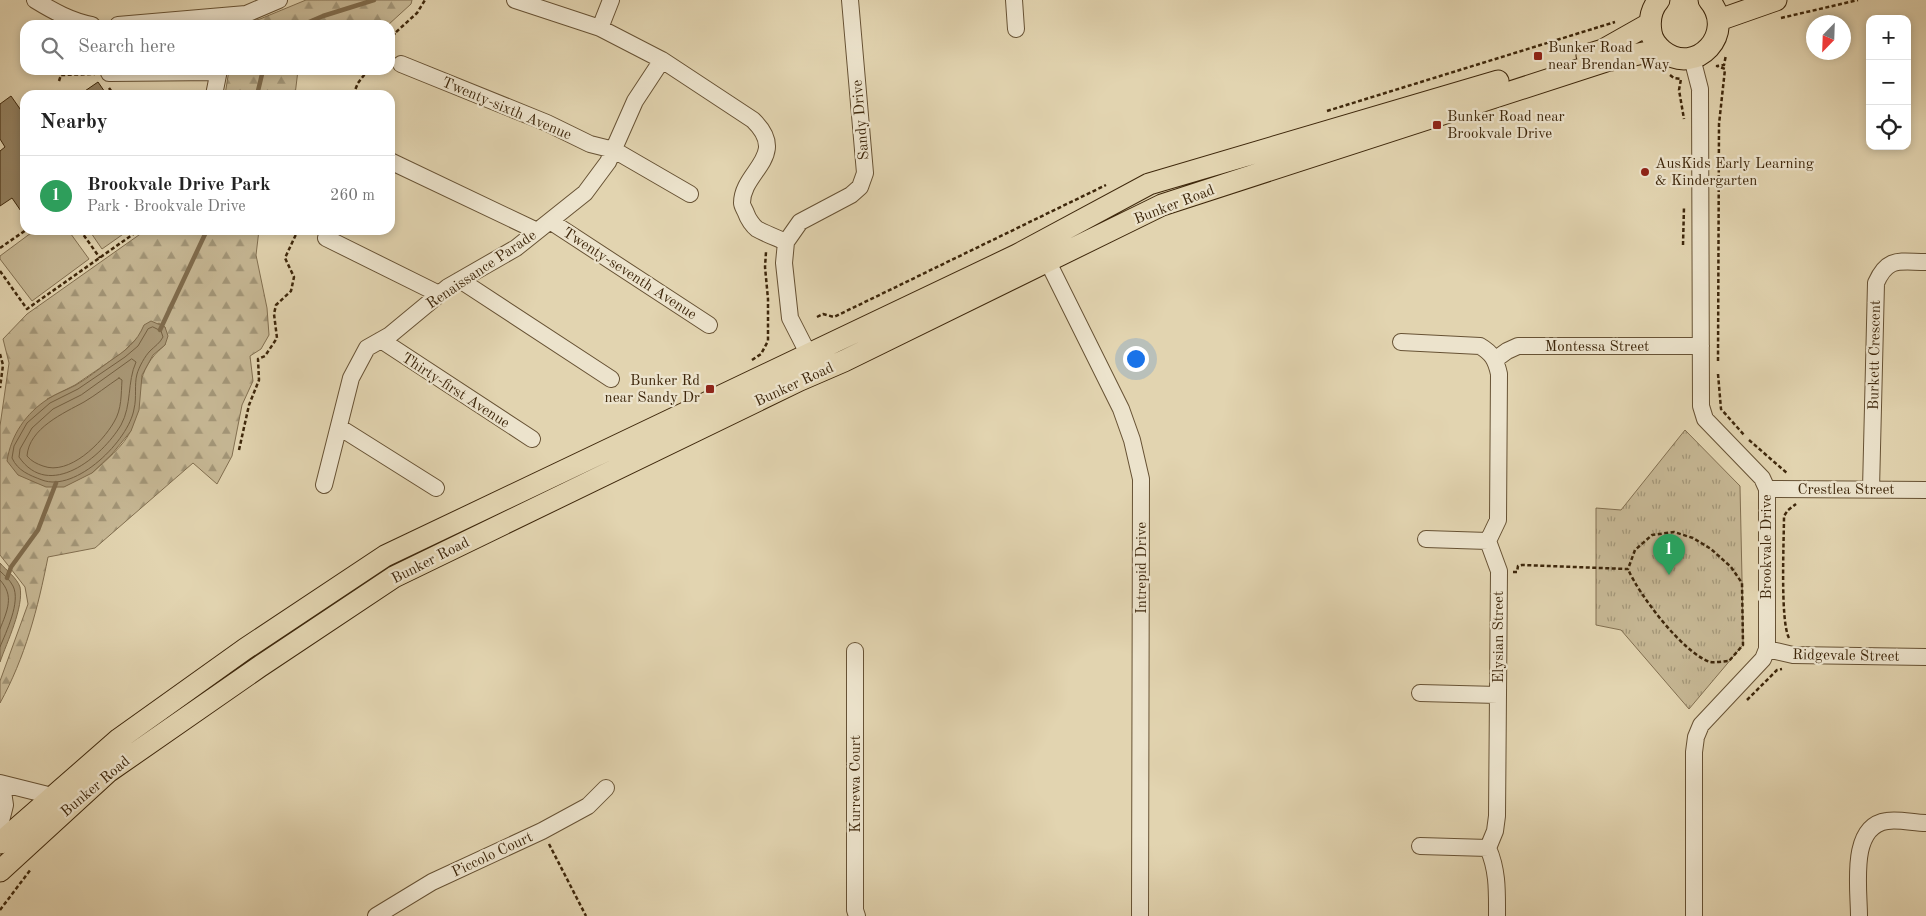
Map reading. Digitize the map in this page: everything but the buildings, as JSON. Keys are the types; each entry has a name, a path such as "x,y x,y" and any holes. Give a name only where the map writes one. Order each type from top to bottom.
{"main road":[{"path":"1659,0 1651,14 1649,24 1652,36 1667,64"},
{"path":"1692,58 1709,48 1715,40 1719,20 1716,10 1709,0"},
{"path":"1719,20 1775,10"},
{"name":"Bunker Road","path":"0,871 108,772 259,667 394,577 1027,272 1043,251 1149,184 1603,50 1649,24"},
{"name":"Bunker Road","path":"0,844 52,796 119,739 245,649 385,556 807,353 973,276 1162,205 1606,61 1648,52 1667,64 1675,57 1692,58"},
{"path":"385,556 394,577"}],"street":[{"path":"35,0 73,20"},
{"path":"227,20 279,0"},
{"path":"515,0 600,28 662,60 761,127 767,142 764,161 747,184 742,203 748,217 756,228 786,242 784,263 790,318 818,372"},
{"path":"600,28 611,0"},
{"name":"Sandy Drive","path":"786,242 800,222 851,195 860,187 865,173 850,0"},
{"path":"1014,0 1016,29"},
{"name":"Brookvale Drive","path":"1692,58 1700,89 1701,406 1705,419 1762,478 1767,489 1767,649"},
{"name":"Renaissance Parade","path":"324,486 351,378 367,348 381,340 439,294 516,248 585,193 608,162 635,101 662,60"},
{"name":"Twenty-sixth Avenue","path":"401,64 546,123 590,144 614,150 690,194"},
{"path":"215,90 218,75"},
{"path":"395,163 537,232"},
{"name":"Twenty-seventh Avenue","path":"550,221 709,325"},
{"path":"326,238 439,294"},
{"name":"Intrepid Drive","path":"1043,251 1121,409 1132,440 1141,479 1140,916"},
{"name":"Burkett Crescent","path":"1871,489 1876,283 1882,270 1893,262 1926,262"},
{"path":"460,280 611,379"},
{"name":"Thirty-first Avenue","path":"381,340 532,439"},
{"path":"1401,342 1480,346 1488,350 1496,359 1499,374 1498,520 1488,541 1426,539"},
{"name":"Montessa Street","path":"1496,359 1518,346 1701,346"},
{"path":"339,427 436,488"},
{"name":"Crestlea Street","path":"1767,489 1926,490"},
{"name":"Elysian Street","path":"1488,541 1499,570 1497,816 1495,831 1488,848"},
{"path":"1694,916 1694,752 1696,737 1701,724 1763,659 1767,649"},
{"name":"Ridgevale Street","path":"1767,649 1793,655 1926,656"},
{"name":"Kurrewa Court","path":"855,651 855,910 857,916"},
{"path":"1420,693 1498,695"},
{"path":"0,825 5,805 1,784 52,796"},
{"name":"Piccolo Court","path":"376,916 432,882 542,831 588,806 606,788"},
{"path":"1859,916 1859,857 1862,840 1871,827 1886,821 1926,823"},
{"path":"1420,846 1488,848 1497,878 1497,916"}],"path":[{"path":"395,33 417,13 426,0"},
{"path":"1775,10 1858,0"},
{"path":"1718,363 1719,124 1725,69 1717,66 1724,65 1727,51"},
{"path":"1667,64 1674,78 1681,79 1679,90 1684,122"},
{"path":"59,81 61,75"},
{"path":"356,90 364,75"},
{"path":"1683,245 1684,201"},
{"path":"0,248 20,234"},
{"path":"84,235 100,258"},
{"path":"0,271 27,309 132,235"},
{"path":"239,450 249,405 259,380 258,359 265,356 277,338 274,314 276,305 292,292 294,277 285,258 296,235"},
{"path":"0,354 3,364 0,388"},
{"path":"1718,373 1721,409 1748,440 1792,477"},
{"path":"1790,639 1786,633 1784,516 1788,510 1797,504 1798,499"},
{"path":"1674,532 1693,538 1711,549 1731,567 1742,583 1743,645 1729,661 1711,662 1692,652 1672,632 1647,601 1634,583 1628,570 1635,550 1652,535 1674,532"},
{"path":"1499,570 1517,572 1518,566 1522,565 1628,570"},
{"path":"1743,704 1777,670 1784,669"},
{"path":"542,831 586,916"},
{"path":"0,910 32,867"}],"green space":[{"path":"306,0 412,0 411,4 393,20 256,20"},
{"path":"228,75 297,75 296,90 226,90"},
{"path":"28,235 72,235 89,259 32,301 0,259 0,256"},
{"path":"92,235 122,235 102,249"},
{"path":"139,235 258,235 256,255 267,308 269,335 261,349 250,356 253,381 242,405 232,456 217,484 193,463 95,548 48,557 30,632 17,668 0,703 0,681 28,604 25,587 0,555 0,426 9,363 3,339 27,314","holes":["159,323 165,327 165,345 155,355 143,375 135,417 128,436 108,459 92,473 47,399 75,385 122,353 140,335"]},
{"path":"1685,430 1740,486 1743,625 1743,645 1689,709 1621,630 1596,625 1596,508 1621,510"}],"water":[{"path":"151,321 165,327 168,336 165,345 153,355 142,375 139,410 131,431 112,454 92,473 64,487 46,487 18,475 7,461 12,442 26,418 48,399 73,387 121,354 134,341 144,325"},
{"path":"0,563 19,584 21,595 14,624 0,662"}],"waterway":[{"path":"314,20 374,0"},
{"path":"258,90 262,75"},
{"path":"160,330 205,235"},
{"path":"7,578 11,567 38,530 56,483"}],"place":[{"name":"Bunker Road near Brendan Way","path":"1538,56"},
{"name":"Bunker Road near Brookvale Drive","path":"1437,125"},
{"name":"AusKids Early Learning & Kindergarten","path":"1645,172"},
{"name":"Bunker Rd near Sandy Dr","path":"710,389"},
{"name":"Brookvale Drive Park","path":"1669,575"}]}
